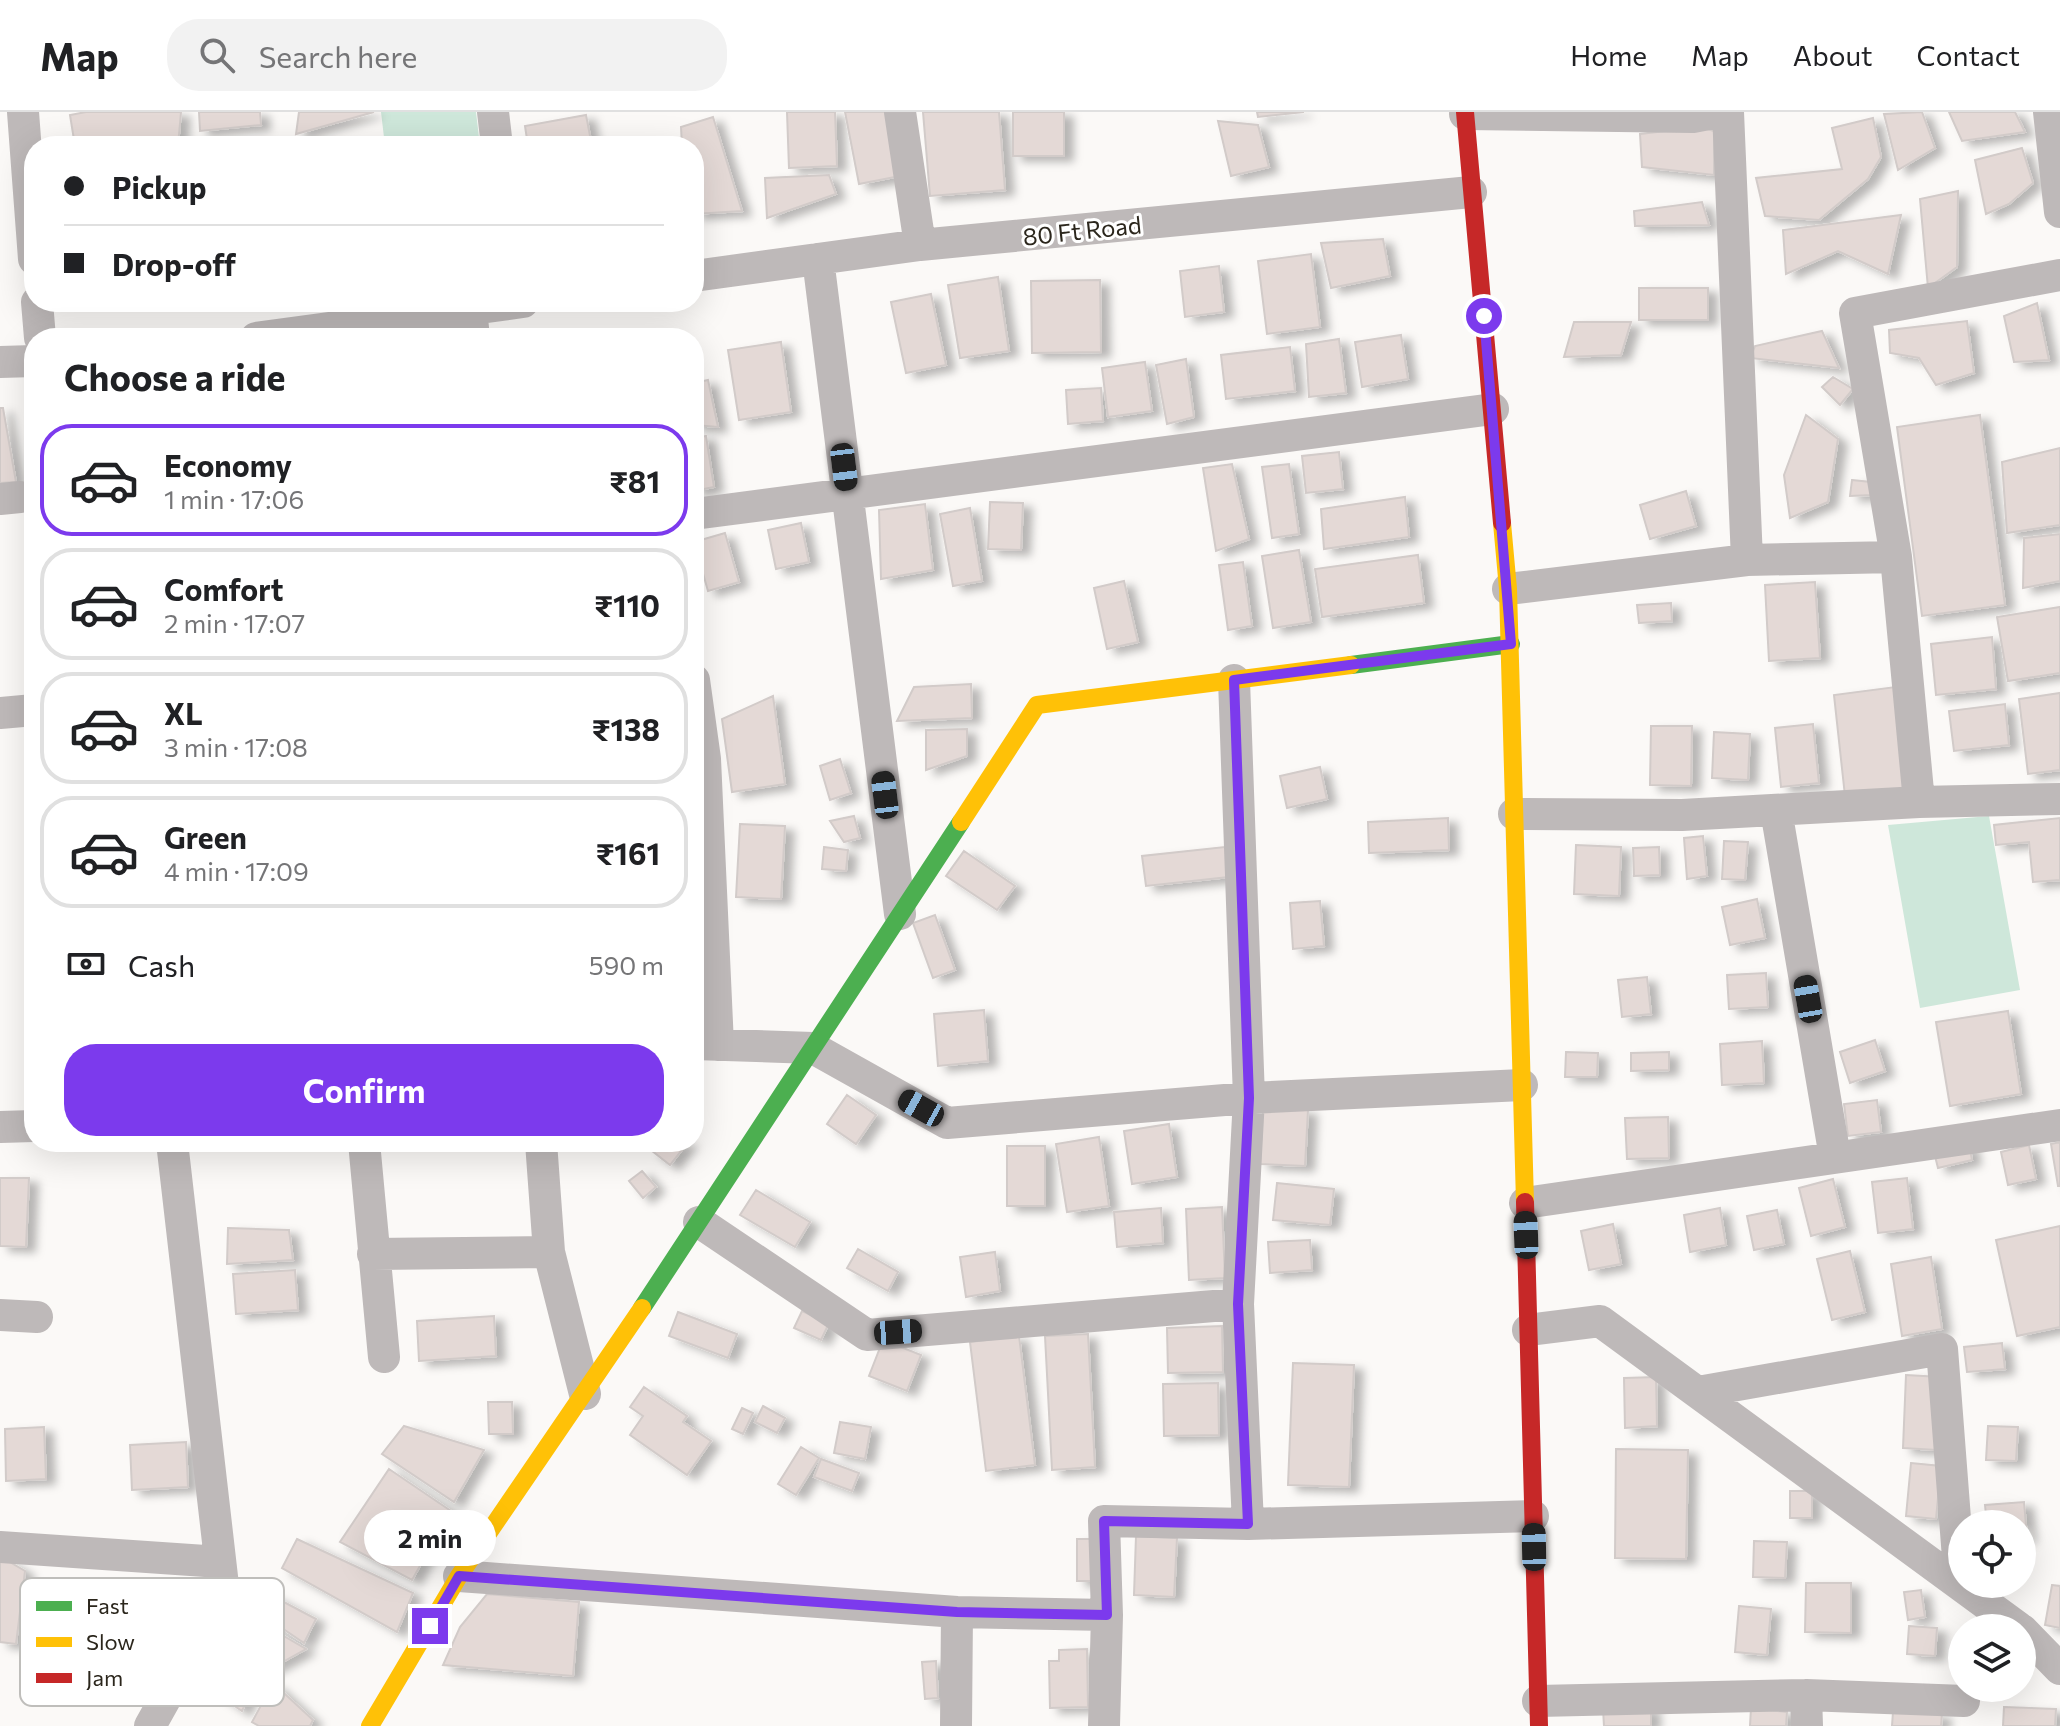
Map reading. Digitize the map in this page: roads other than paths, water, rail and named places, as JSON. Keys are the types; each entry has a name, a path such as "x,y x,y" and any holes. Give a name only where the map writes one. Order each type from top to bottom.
{"street":[{"path":"23,112 25,136"},
{"path":"493,112 496,136"},
{"path":"900,112 920,245"},
{"path":"1719,112 1693,117 1465,113 1511,644 1539,1714 1964,1705"},
{"path":"1728,112 1747,560"},
{"path":"2049,112 2060,212"},
{"name":"80 Ft Road","path":"704,275 920,245 1471,192"},
{"path":"818,259 900,914"},
{"path":"1919,802 1896,557 1855,313 2060,275"},
{"path":"402,328 472,323 496,312"},
{"path":"0,362 24,361"},
{"path":"704,513 1493,409"},
{"path":"1508,589 1747,560 1896,557"},
{"path":"370,1726 459,1576 585,1394 1037,705 1511,644"},
{"path":"1234,680 1249,1098 1238,1304 1248,1524"},
{"path":"0,713 24,711"},
{"path":"704,752 704,774"},
{"path":"1514,814 1682,815 1919,802 2060,799"},
{"path":"1776,810 1835,1157"},
{"path":"704,954 706,1044 813,1048 947,1123 1249,1098 1522,1085"},
{"path":"1525,1203 2060,1125"},
{"path":"0,1127 24,1126"},
{"path":"173,1152 222,1578"},
{"path":"365,1152 384,1357"},
{"path":"542,1152 549,1252 585,1394"},
{"path":"699,1222 867,1335 1238,1304"},
{"path":"373,1254 549,1252"},
{"path":"0,1315 37,1317"},
{"path":"1528,1330 1600,1321 1948,1575"},
{"path":"1698,1392 1942,1349 1954,1510"},
{"path":"1104,1726 1107,1615 1104,1521 1248,1524 1533,1516"},
{"path":"0,1547 220,1562"},
{"path":"459,1576 957,1612 1107,1615"},
{"path":"1977,1598 1996,1614"},
{"path":"956,1726 957,1612"},
{"path":"2036,1648 2060,1669"},
{"path":"150,1726 161,1706"}]}
